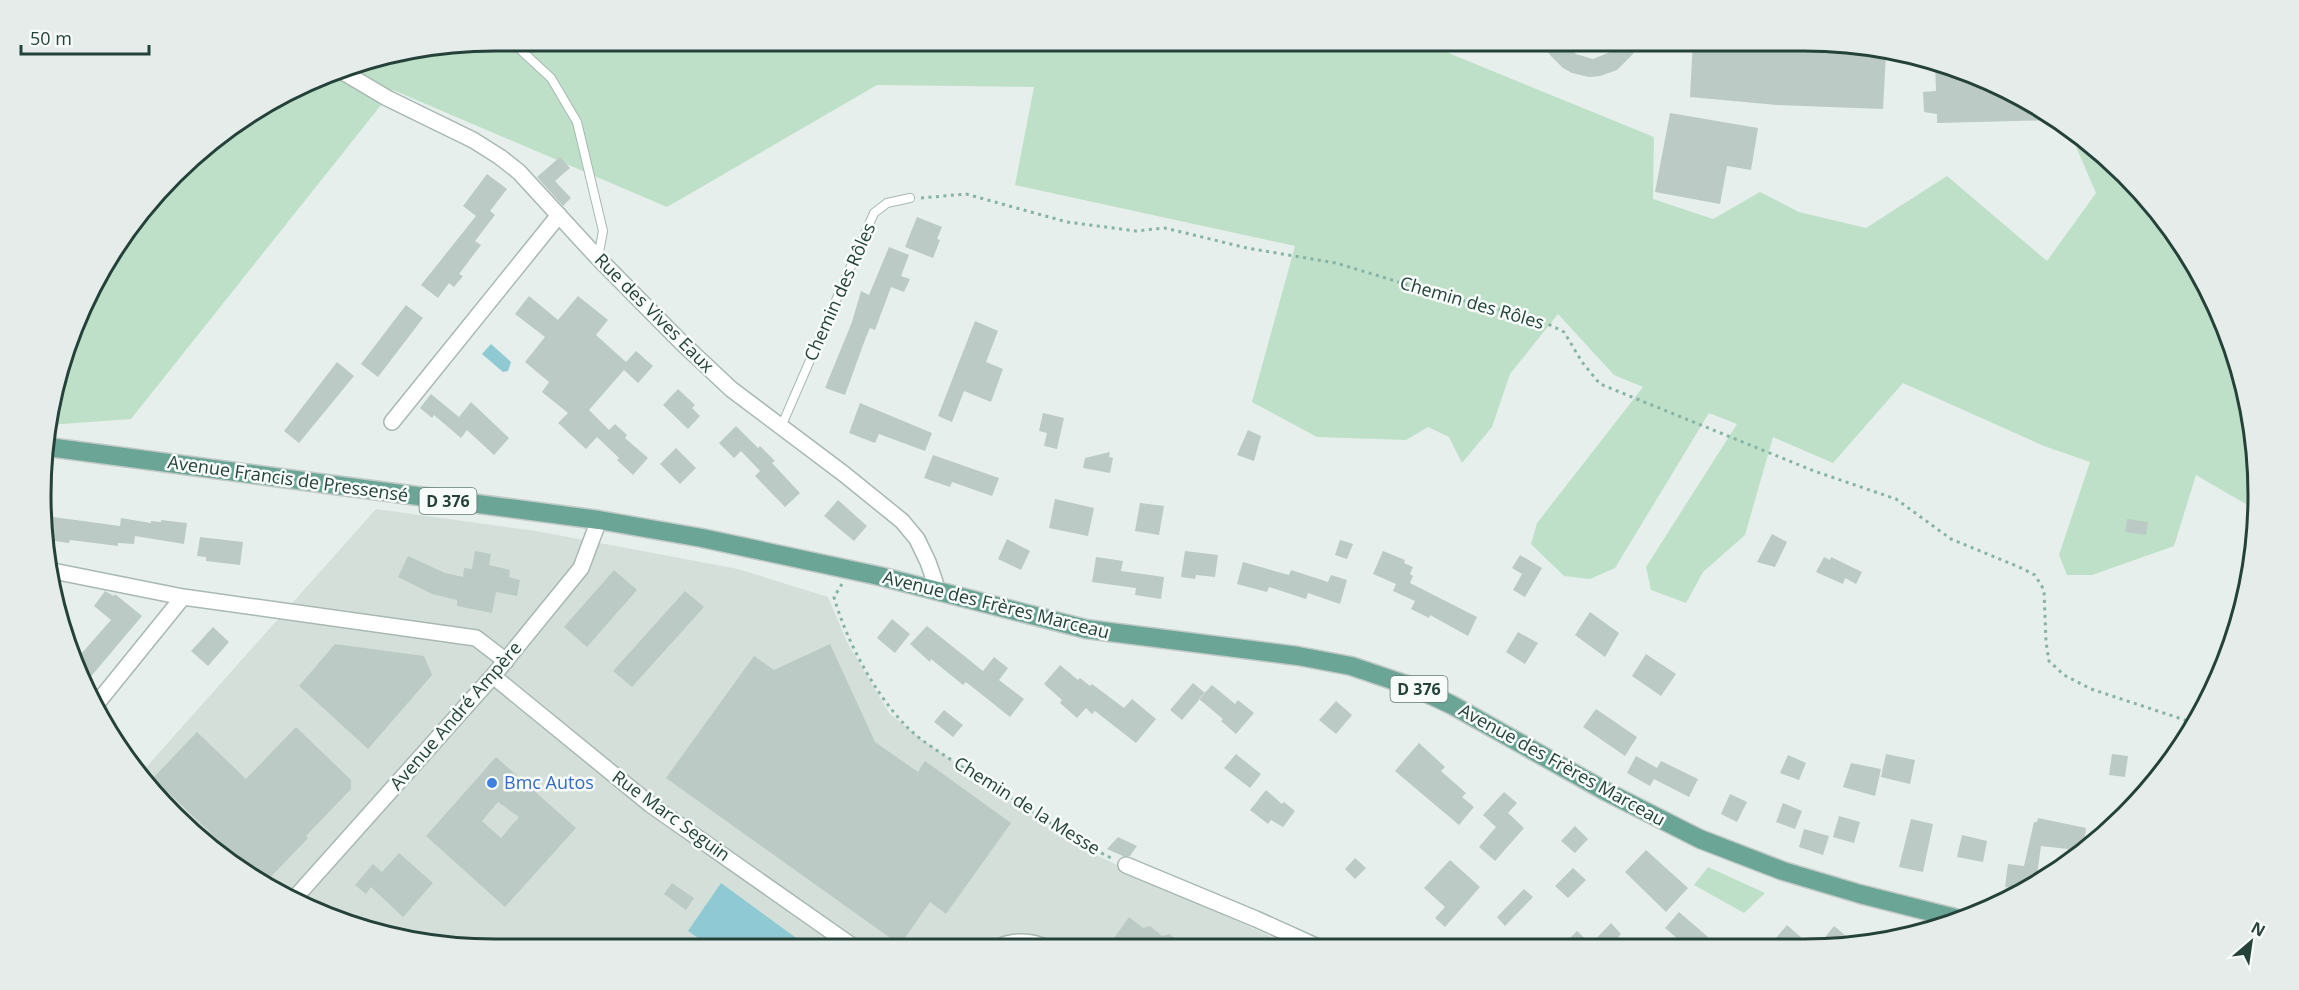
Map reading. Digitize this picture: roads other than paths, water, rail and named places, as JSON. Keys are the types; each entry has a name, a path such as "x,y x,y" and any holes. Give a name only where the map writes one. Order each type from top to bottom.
{"main road":[{"name":"Avenue Francis de Pressensé","path":"54,448 599,520 702,538 846,569"},
{"name":"Avenue des Frères Marceau","path":"846,569 1086,629 1298,656 1373,672 1416,688 1452,705 1607,792 1700,839 1793,874 1945,916"}],"street":[{"name":"Rue des Vives Eaux","path":"350,76 387,98 464,135 500,157 519,172 598,258 731,389 902,521 917,538 928,562 935,582 934,591"},
{"path":"392,422 559,215"},
{"name":"Avenue André Ampère","path":"299,893 493,676 581,568 599,520"},
{"path":"58,572 183,597 476,638 506,661"},
{"path":"101,699 183,597"},
{"name":"Rue Marc Seguin","path":"493,676 653,806 842,939"},
{"path":"1126,865 1256,918 1301,939"}],"lane":[{"path":"523,51 551,78 577,122 603,231 598,258"},
{"name":"Chemin des Rôles","path":"781,427 874,213 887,203 910,198"}],"water":[{"path":"491,344 511,362 508,371 503,372 482,354"},
{"path":"721,883 798,939 700,939 688,931"}],"place":[{"name":"Bmc Autos","path":"492,783"}]}
